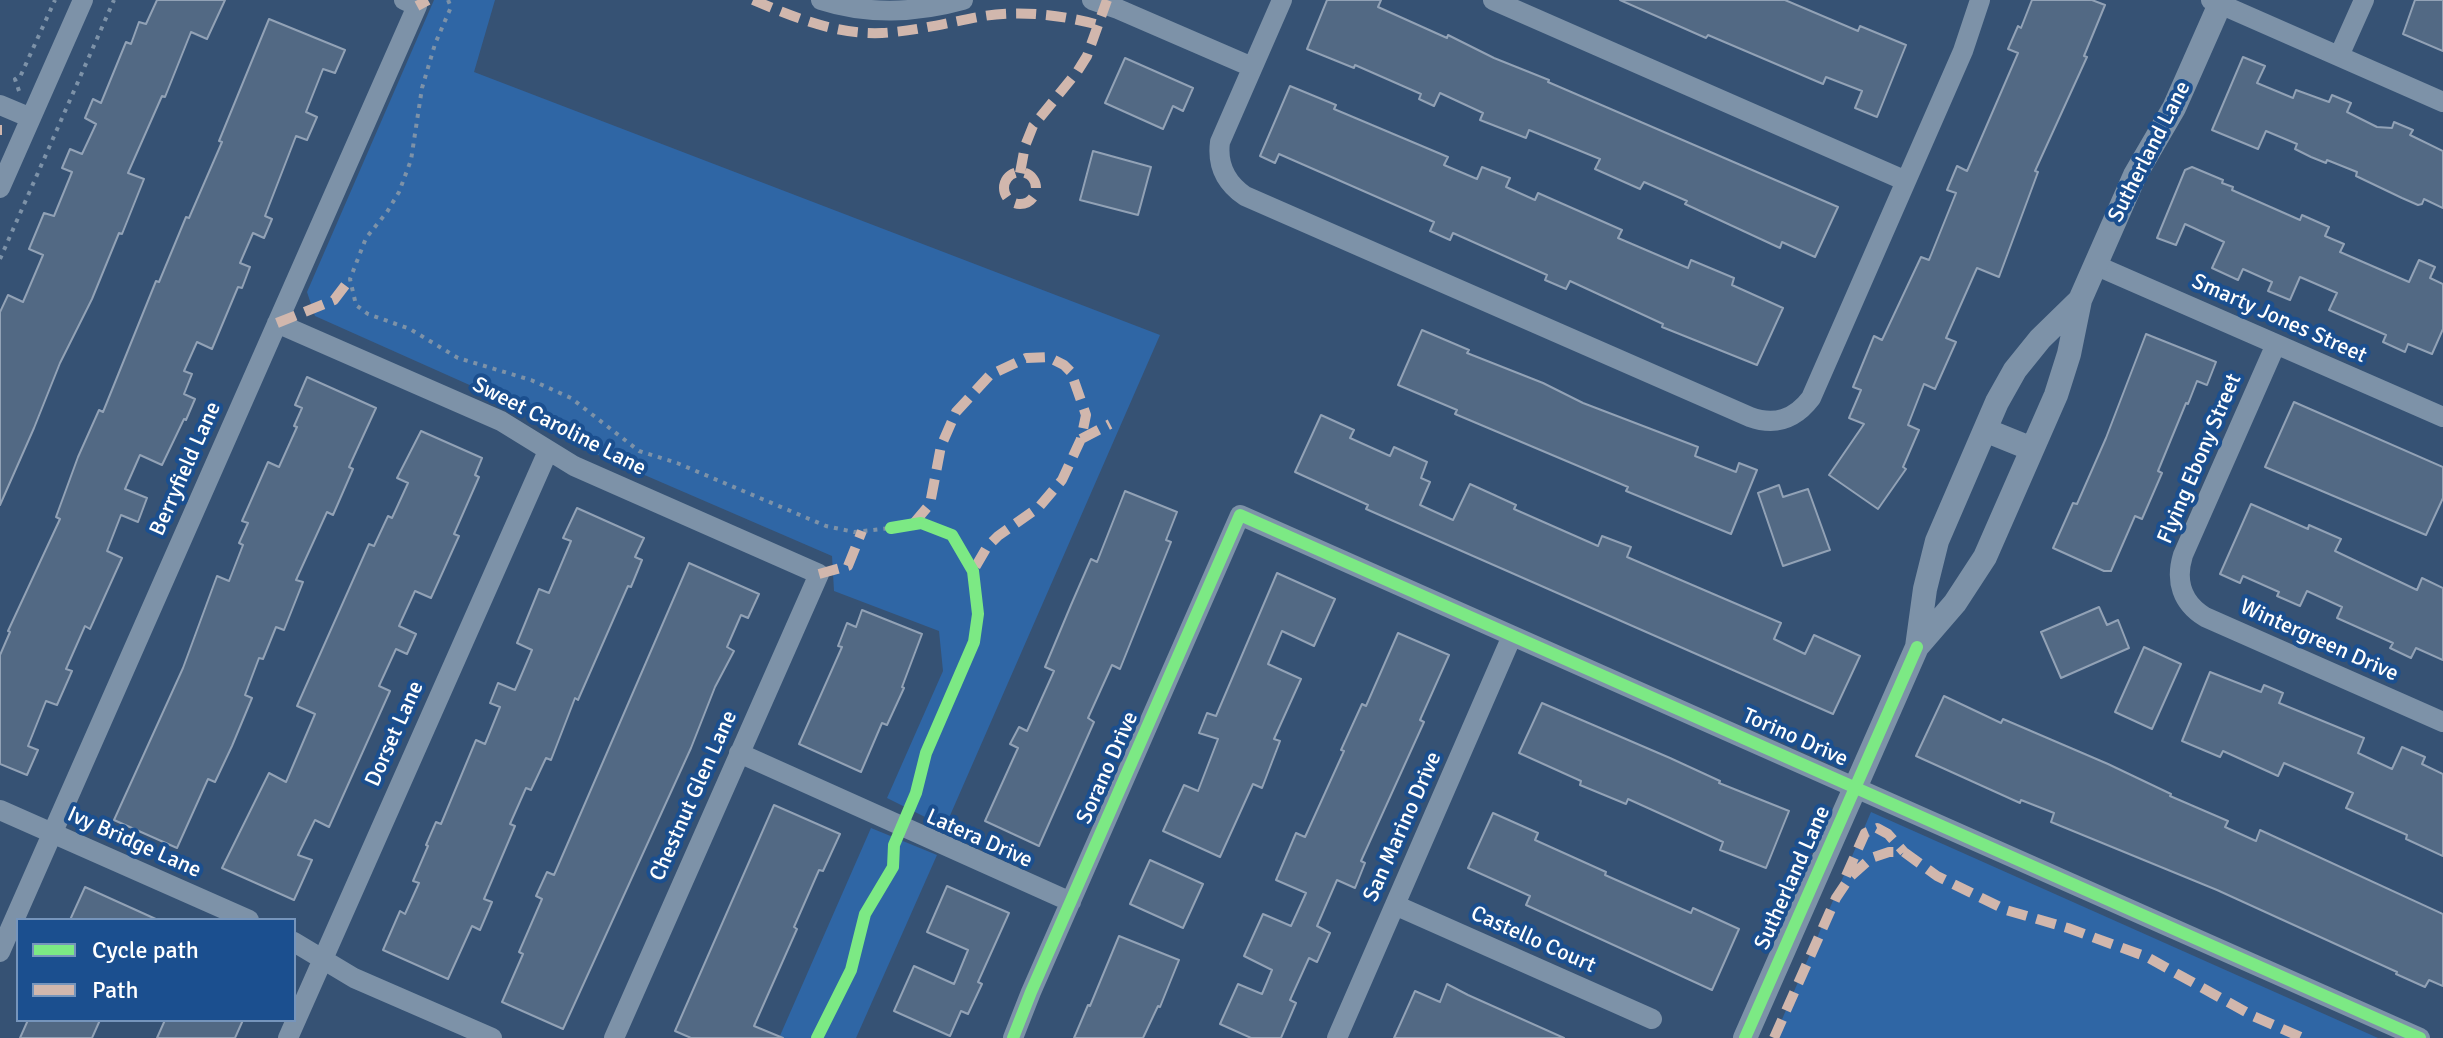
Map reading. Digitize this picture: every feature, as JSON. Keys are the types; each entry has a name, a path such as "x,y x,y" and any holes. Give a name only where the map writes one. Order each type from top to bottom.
{"street":[{"path":"0,188 83,0"},
{"path":"821,0 867,10 963,0"},
{"path":"1092,0 1252,67"},
{"path":"1282,0 1220,142 1219,156 1224,173 1233,187 1245,196 1736,411 1769,422 1795,414 1811,398 1963,51 1980,0"},
{"path":"1493,0 1906,181"},
{"path":"2339,56 2364,0"},
{"path":"2216,2 2443,102"},
{"name":"Sutherland Lane","path":"1917,647 1975,574 2056,395 2069,354 2080,300 2135,175 2185,85 2216,2"},
{"name":"Berryfield Lane","path":"0,952 277,323 410,3"},
{"path":"0,105 31,118"},
{"name":"Smarty Jones Street","path":"2095,265 2443,417"},
{"name":"Sutherland Lane","path":"1745,1038 1917,647 1925,589 1937,541 1985,430 2015,370 2040,339 2080,300"},
{"name":"Sweet Caroline Lane","path":"277,323 501,421 574,466 819,574"},
{"name":"Flying Ebony Street","path":"2183,594 2179,578 2183,555 2276,344"},
{"path":"1985,430 2032,449"},
{"name":"Dorset Lane","path":"296,1020 548,451"},
{"name":"Torino Drive","path":"1240,515 2420,1038"},
{"name":"Sorano Drive","path":"1013,1038 1240,515"},
{"name":"Chestnut Glen Lane","path":"614,1038 819,574"},
{"name":"Wintergreen Drive","path":"2183,594 2193,609 2205,617 2443,722"},
{"name":"San Marino Drive","path":"1337,1038 1512,636"},
{"name":"Latera Drive","path":"739,753 1071,902"},
{"name":"Ivy Bridge Lane","path":"0,810 244,918"},
{"name":"Castello Court","path":"1395,905 1652,1019"},
{"path":"296,943 354,978 492,1038"}],"path":[{"path":"19,91 15,79 20,77 55,0"},
{"path":"0,259 114,0"},
{"path":"448,0 451,7 435,44 422,88 411,160 399,192 366,238 350,279 356,305 368,314 410,329 458,358 531,380 571,398 639,451 677,463 826,526 854,532 891,528"}],"shaded area":[{"path":"434,0 495,0 474,72 1160,335 945,827 887,798 943,671 939,631 834,591 832,556 582,448 530,412 315,316 307,292"},
{"path":"1871,812 2378,1038 1774,1038"},
{"path":"871,828 937,855 856,1038 779,1038"}],"building":[{"path":"157,0 225,0 207,39 191,32 165,97 162,96 128,173 144,179 122,234 119,233 92,299 60,363 0,505 0,312 8,295 23,302 43,255 29,249 44,213 54,216 72,172 62,168 70,149 82,154 96,124 85,118 93,99 101,103 126,42 131,44 139,22 146,24"},
{"path":"1327,0 1381,0 1378,7 1838,207 1815,257 1782,242 1780,248 1644,182 1640,189 1595,169 1600,159 1529,130 1526,138 1480,120 1483,113 1440,93 1434,106 1419,99 1421,94 1355,65 1354,68 1307,49"},
{"path":"1620,0 1785,0 1858,31 1860,26 1906,45 1877,117 1855,108 1862,91 1826,77 1823,84"},
{"path":"2032,0 2092,0 2105,5 2084,56 2087,57 2035,171 2038,172 1999,277 1977,268 1946,338 1956,342 1935,389 1924,384 1908,425 1919,430 1903,467 1906,469 1878,509 1829,475 1864,424 1849,418 1861,390 1853,387 1874,336 1882,340 1921,257 1929,260 1956,193 1947,190 1957,166 1967,171 2018,53 2008,49 2018,26 2021,28"},
{"path":"2415,0 2443,0 2443,51 2403,34"},
{"path":"269,19 345,50 335,73 323,69 306,112 317,117 307,140 296,136 265,216 272,219 264,238 253,233 240,263 250,267 242,288 238,287 212,349 197,342 184,371 192,374 184,394 195,399 186,420 162,465 140,455 125,489 147,498 138,522 121,515 107,551 122,558 90,629 85,626 66,669 72,671 57,705 46,701 28,746 38,750 27,775 0,764 0,655 60,519 56,517 78,457 99,410 103,412 156,281 159,282 186,217 189,218"},
{"path":"2243,57 2265,66 2257,83 2293,98 2296,90 2329,102 2332,95 2351,103 2347,112 2377,127 2392,128 2394,122 2413,130 2410,135 2443,151 2443,208 2424,199 2418,205 2356,176 2357,172 2311,157 2295,149 2297,144 2266,131 2258,149 2212,130"},
{"path":"1125,58 1193,88 1183,111 1173,106 1163,129 1105,103"},
{"path":"1290,86 1336,105 1334,109 1448,157 1444,165 1477,179 1482,167 1510,178 1506,187 1535,200 1538,193 1622,230 1618,238 1688,268 1691,260 1734,278 1732,285 1783,308 1757,365 1662,327 1663,324 1570,281 1566,289 1545,280 1547,275 1453,233 1450,240 1430,231 1434,222 1279,154 1275,163 1260,156"},
{"path":"1093,151 1151,167 1138,215 1080,200"},
{"path":"2192,167 2223,180 2222,183 2233,187 2232,190 2300,220 2302,215 2329,227 2325,236 2344,244 2340,252 2409,282 2419,260 2435,267 2430,278 2443,284 2443,329 2432,354 2408,344 2405,352 2383,342 2386,335 2329,310 2337,293 2300,277 2290,300 2268,291 2272,282 2243,269 2238,280 2212,268 2224,242 2185,224 2176,245 2157,238 2185,170"},
{"path":"1422,330 1583,403 1698,447 1695,456 1736,472 1739,463 1757,470 1731,534 1626,491 1628,487 1455,414 1457,410 1398,385"},
{"path":"2146,334 2216,362 2207,385 2197,381 2186,403 2142,519 2135,516 2111,571 2104,571 2053,548 2073,503 2077,504 2106,438"},
{"path":"307,377 376,408 349,467 353,469 333,515 327,512 296,580 303,582 284,630 276,627 263,659 259,658 245,695 252,698 232,746 215,782 208,779 177,848 114,820 183,668 217,576 229,581 248,523 242,521 268,462 279,467 297,427 294,426 302,408 295,405"},
{"path":"2294,402 2443,467 2443,498 2426,535 2265,467"},
{"path":"1321,415 1354,430 1350,438 1390,456 1394,447 1427,462 1421,478 1430,482 1420,505 1453,520 1470,484 1516,505 1514,509 1598,546 1602,536 1631,547 1627,557 1781,623 1774,639 1805,654 1814,635 1860,656 1833,714 1366,509 1368,505 1295,472"},
{"path":"421,431 482,458 475,475 479,477 454,534 459,536 431,598 415,591 399,626 416,634 407,654 396,649 379,686 390,691 329,827 315,820 298,855 312,860 294,900 222,868 269,773 286,782 315,714 297,706 369,544 374,546 388,516 392,518 408,483 397,478"},
{"path":"1779,485 1783,497 1808,489 1830,550 1783,566 1758,493"},
{"path":"1125,491 1177,512 1166,540 1171,542 1120,669 1112,665 1088,718 1094,722 1039,846 985,821 1018,748 1010,744 1019,727 1027,731 1054,671 1045,667 1091,559 1097,562"},
{"path":"2251,504 2308,529 2309,525 2341,539 2335,551 2417,590 2422,578 2443,588 2443,660 2416,648 2411,658 2390,648 2393,643 2337,618 2342,607 2307,591 2300,606 2277,596 2279,592 2243,576 2240,583 2220,574"},
{"path":"577,508 644,538 635,557 642,560 578,700 575,698 551,760 546,758 531,790 526,788 510,824 515,826 484,899 492,902 480,930 472,926 448,979 383,950 400,911 405,914 419,883 413,881 426,845 436,822 441,824 476,740 485,744 500,707 490,703 498,683 515,690 532,650 517,643 539,589 549,593 571,541 563,538"},
{"path":"689,563 759,594 748,618 741,615 727,647 734,651 715,687 691,748 563,1029 502,1002 542,899 536,896 547,872 554,875"},
{"path":"1277,573 1335,599 1314,646 1282,631 1268,664 1301,679 1274,739 1280,741 1262,788 1253,784 1220,857 1163,831 1184,785 1198,791 1218,739 1199,733 1207,713 1216,716"},
{"path":"2099,607 2107,625 2118,620 2129,648 2061,678 2041,632"},
{"path":"862,610 922,634 904,688 887,725 882,723 861,772 799,744 842,647 838,646 847,623 856,627"},
{"path":"1398,633 1449,655 1420,720 1424,722 1361,861 1365,863 1355,888 1337,880 1317,926 1330,933 1317,962 1309,958 1290,1000 1296,1003 1281,1038 1251,1038 1220,1024 1238,984 1262,994 1272,970 1244,956 1263,914 1291,926 1306,893 1276,880 1296,833 1305,837 1344,751 1341,750 1362,704 1366,706"},
{"path":"2144,647 2181,664 2152,729 2115,712"},
{"path":"2210,672 2261,692 2264,685 2283,693 2279,703 2364,738 2358,753 2392,769 2402,747 2425,757 2422,764 2443,774 2443,856 2406,839 2407,835 2346,808 2353,793 2284,763 2278,776 2223,751 2220,757 2182,741"},
{"path":"1944,696 2001,723 2003,719 2108,764 2228,821 2225,827 2256,841 2260,830 2443,914 2443,986 2429,980 2425,987 2217,890 2051,822 2054,813 2021,800 2020,803 1916,756"},
{"path":"1542,703 1789,811 1766,868 1720,850 1723,842 1628,799 1626,804 1580,785 1581,781 1519,753"},
{"path":"774,805 840,834 823,871 819,870 754,1026 783,1038 691,1038 675,1031"},
{"path":"1493,813 1538,833 1535,840 1606,872 1605,875 1691,913 1693,908 1739,929 1712,990 1526,905 1530,896 1468,868"},
{"path":"1150,860 1203,884 1183,928 1130,904"},
{"path":"947,886 1009,913 978,982 982,984 968,1014 961,1011 950,1036 894,1011 914,966 954,984 968,950 927,932"},
{"path":"85,887 154,918 71,918"},
{"path":"1119,936 1179,960 1160,1007 1143,1038 1074,1038 1090,1006"},
{"path":"1447,984 1564,1038 1394,1038 1415,991 1440,1002"},
{"path":"27,1022 99,1022 92,1038 20,1038"},
{"path":"164,1022 242,1022 235,1038 157,1038"}],"marked path":[{"path":"417,6 428,0"},
{"path":"753,0 816,24 865,33 908,30 1013,13 1056,16 1099,25"},
{"path":"1020,173 1033,126 1087,56 1107,0"},
{"path":"1020,172 1031,177 1036,188 1031,199 1020,204 1009,199 1004,188 1009,177 1020,172"},
{"path":"277,323 334,300 350,279"},
{"path":"914,523 930,504 941,446 956,412 990,375 1026,358 1048,357 1064,365 1071,372 1086,415 1081,439 1062,480 1039,507 987,547 973,571"},
{"path":"1081,439 1110,424"},
{"path":"819,574 848,566 862,531"},
{"path":"1846,876 1865,833 1877,828 1888,834 1904,852"},
{"path":"1774,1038 1836,898 1850,877 1871,858 1889,852 1904,852 1937,876 2006,910 2068,928 2147,957 2253,1016 2303,1038"}],"cycle path":[{"path":"1013,1038 1240,515 2420,1038"},
{"path":"817,1038 851,970 865,914 893,867 894,845 916,793 926,753 974,642 978,614 973,571 952,535 921,523 891,528"},
{"path":"1745,1038 1917,647"}]}
